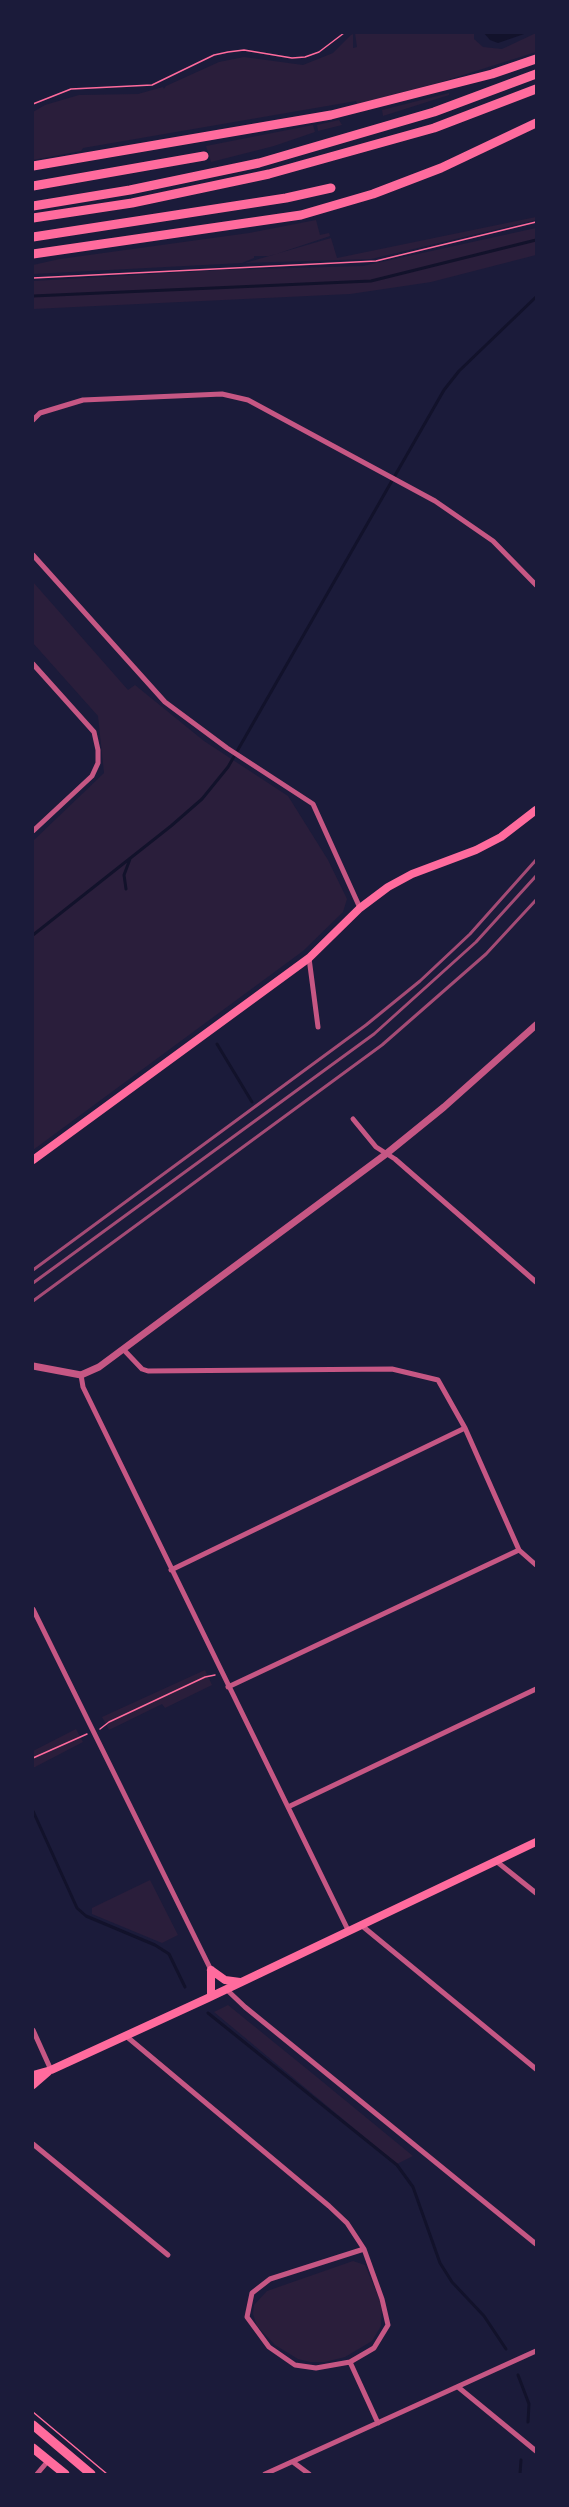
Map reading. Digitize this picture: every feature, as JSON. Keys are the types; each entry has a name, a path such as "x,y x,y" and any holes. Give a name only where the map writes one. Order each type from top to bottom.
{"highway":[{"path":"33,166 331,115 492,74 536,59"},
{"path":"33,206 180,181 265,161 434,112 536,74"},
{"path":"33,218 142,201 279,171 434,128 536,89"},
{"path":"33,254 301,215 393,187 441,168 536,123"},
{"path":"33,186 204,156"},
{"path":"33,237 275,200 331,189"},
{"path":"33,2425 91,2474"},
{"path":"33,2448 64,2474"}],"main road":[{"path":"33,1160 309,958 360,908 412,874 476,850 501,837 536,810"},
{"path":"33,2075 51,2070 126,2036 536,1842"},
{"path":"211,1970 225,1980 241,1982"},
{"path":"209,1997 211,1970"},
{"path":"33,2085 51,2070"}],"street":[{"path":"33,420 40,413 83,400 222,394 248,400 264,406 435,501 492,541 536,585"},
{"path":"33,555 165,702 231,751 313,804 360,908"},
{"path":"33,664 93,732 98,750 98,763 92,776 33,831"},
{"path":"309,958 318,1027"},
{"path":"33,1366 81,1375 99,1367 386,1154 444,1107 536,1025"},
{"path":"353,1119 376,1147 536,1282"},
{"path":"123,1349 142,1369 148,1371 392,1369 438,1380 465,1428 519,1550 536,1565"},
{"path":"81,1375 82,1387 348,1930"},
{"path":"171,1570 465,1428"},
{"path":"228,1687 519,1550"},
{"path":"33,1609 211,1970"},
{"path":"288,1807 536,1689"},
{"path":"496,1861 536,1893"},
{"path":"359,1924 536,2069"},
{"path":"226,1989 244,2007 536,2244"},
{"path":"33,2030 51,2070"},
{"path":"126,2036 329,2206 347,2223 364,2249 382,2299 388,2325 374,2348 350,2362 316,2368 295,2365 268,2347 247,2317 252,2293 270,2279 364,2249"},
{"path":"33,2144 168,2255"},
{"path":"265,2474 536,2352"},
{"path":"350,2362 378,2423"},
{"path":"458,2387 536,2451"},
{"path":"37,2474 48,2461"},
{"path":"293,2462 309,2474"}],"path":[{"path":"33,104 71,89 152,85 214,56 228,52 244,50 292,58 305,57 319,52 344,33"},
{"path":"33,278 376,261 536,222"},
{"path":"33,1758 93,1732 205,1677 222,1674"},
{"path":"33,2412 107,2474"}],"shaded area":[{"path":"355,33 474,33 474,39 483,47 502,49 536,33 536,52 438,83 357,104 356,101 83,148 81,151 33,160 33,112 45,105 79,95 138,94 163,87 164,89 166,86 219,62 244,57 303,65 333,53 353,34 353,48 357,47"},
{"path":"484,33 527,33 498,43 490,40"},
{"path":"449,93 449,95 383,116 382,110"},
{"path":"339,120 342,125 318,131 317,125"},
{"path":"313,125 315,132 274,146 211,162 206,146"},
{"path":"536,217 536,220 371,259 245,263 331,238 337,258"},
{"path":"316,220 320,235 329,233 330,236 270,256 254,256 242,263 33,274 33,265 60,259 249,233"},
{"path":"536,228 536,255 431,282 350,294 33,309 33,281 221,270 363,266"},
{"path":"33,582 128,690 135,685 204,741 288,796 328,860 347,899 343,912 303,951 33,1150 33,841 104,773 98,716 33,643"},
{"path":"205,1670 212,1685 165,1708 162,1704 109,1730 102,1717"},
{"path":"76,1729 83,1742 33,1768 33,1751"},
{"path":"150,1880 178,1935 162,1943 92,1914 92,1908"},
{"path":"228,2005 413,2156 397,2164 214,2012"},
{"path":"353,2261 365,2265 382,2305 381,2326 372,2341 345,2357 325,2362 310,2362 298,2359 275,2345 257,2326 253,2314 254,2305 267,2291"}],"waterway":[{"path":"33,296 371,281 536,240"},
{"path":"33,935 171,826 202,799 228,767 444,390 459,371 536,297"},
{"path":"126,889 124,875 130,859"},
{"path":"217,1044 252,1102"},
{"path":"33,1811 77,1908 86,1916 155,1945 169,1954 185,1987"},
{"path":"208,2013 397,2165 413,2187 440,2263 452,2282 484,2316 506,2349"},
{"path":"518,2375 529,2404 528,2422"},
{"path":"520,2474 521,2460"}],"railway":[{"path":"33,1270 366,1025 420,981 470,934 536,860"},
{"path":"33,1283 374,1034 476,942 536,876"},
{"path":"33,1301 382,1045 486,954 536,900"}]}
